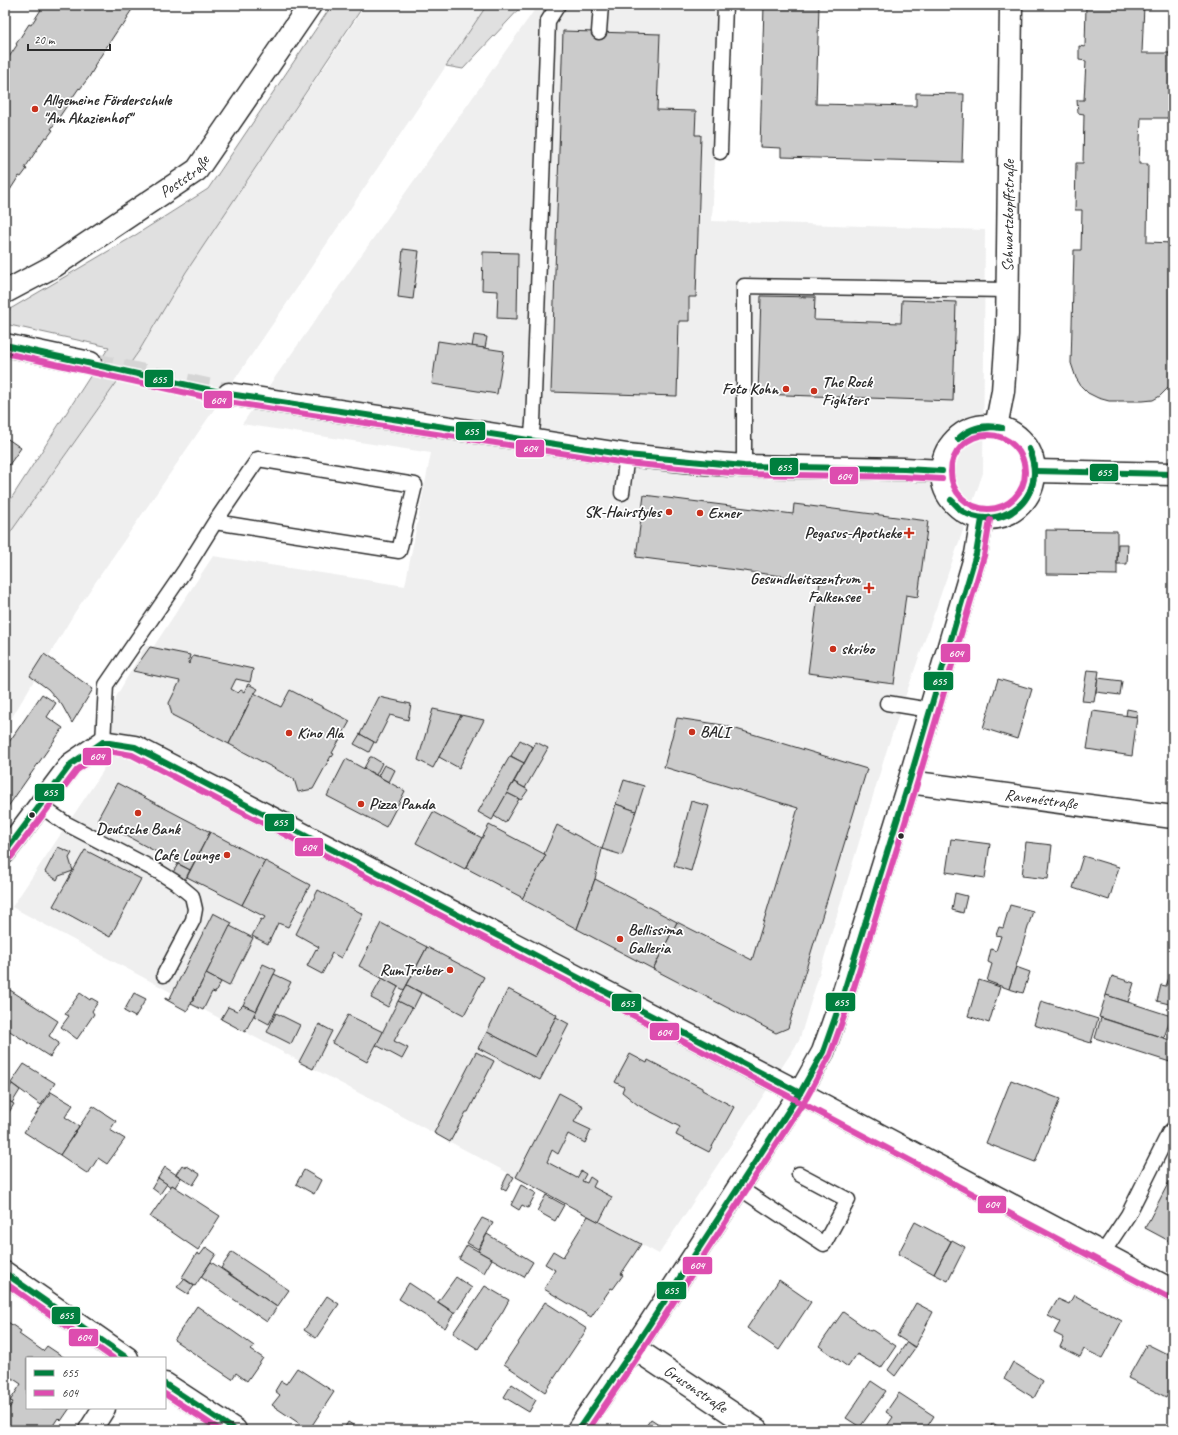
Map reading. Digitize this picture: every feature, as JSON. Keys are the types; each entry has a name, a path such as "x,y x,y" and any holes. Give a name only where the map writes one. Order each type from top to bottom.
{"street":[{"name":"Poststraße","path":"5,292 54,266 197,170 310,5"},
{"name":"Schwartzkopffstraße","path":"996,427 1003,392 1007,334 1011,5"},
{"path":"5,345 90,363"},
{"path":"229,394 627,455 744,466 942,471"},
{"path":"980,426 996,427 1008,430 1019,437 1033,458 1035,471 1032,487 1025,501 1021,505 1013,512 998,518 982,519 969,515 957,508 949,497 943,484 942,471 945,455 953,442 959,437 980,426"},
{"path":"1035,471 1173,474"},
{"path":"578,1430 634,1348 800,1093 823,1052 841,1000 909,782 976,554 982,519"},
{"path":"5,852 71,764 103,742 135,747 800,1093 1173,1292"},
{"name":"Ravenéstraße","path":"909,782 1173,817"},
{"path":"5,1273 126,1357"},
{"name":"Grusonstraße","path":"634,1348 757,1430"},
{"path":"166,1385 235,1430"},
{"path":"90,1430 103,1409"}],"lane":[{"path":"531,440 533,423 548,21 558,5"},
{"path":"599,32 601,5"},
{"path":"720,152 725,5"},
{"path":"744,466 744,286 1008,290"},
{"path":"622,493 627,455"},
{"path":"103,742 106,685 185,570 215,522 258,459 415,485 399,551 215,522"},
{"path":"887,703 930,710"},
{"path":"39,806 65,823 159,872 175,882 192,896 195,909 193,920 164,975"},
{"path":"1102,1254 1128,1215 1169,1133 1173,1129"},
{"path":"738,1188 824,1244 848,1200 799,1174"}],"shaded area":[{"path":"332,5 364,5 186,272 139,351 5,540 5,508 109,347 5,324 5,312 134,236 208,189"},
{"path":"366,5 487,5 285,306 75,612 5,729 5,540 139,351 186,272"},
{"path":"487,5 523,5 463,69 446,66"},
{"path":"538,5 723,5 712,221 985,230 983,473 888,746 799,1041 659,1254 12,907 103,771 116,697 145,646 154,646 213,556 405,586 431,453 242,424"}],"building":[{"name":"Allgemeine Förderschule \"Am Akazienhof\"","path":"44,5 135,5 123,26 121,25 94,66 95,67 89,77 80,89 79,88 51,129 53,130 47,138 45,137 25,168 27,169 21,177 19,176 10,190 5,187 5,63 29,24 31,25"},
{"path":"764,5 819,5 816,104 916,106 916,93 964,94 962,162 781,157 781,148 760,147"},
{"path":"1086,5 1144,5 1142,53 1172,53 1173,46 1173,125 1170,125 1170,118 1141,118 1139,164 1148,164 1147,242 1173,243 1173,383 1160,396 1153,400 1109,401 1098,398 1088,393 1081,386 1076,378 1071,363 1074,250 1081,250 1082,210 1075,210 1076,163 1083,163 1084,114 1078,113 1077,100 1084,100 1086,61 1079,60 1079,46 1085,47"},
{"path":"563,31 660,34 657,110 696,111 695,135 701,135 696,297 689,297 689,321 679,321 677,396 551,392"},
{"path":"403,249 419,251 413,299 398,297"},
{"path":"483,252 518,253 517,319 497,318 498,291 482,290"},
{"path":"761,296 815,297 814,320 901,323 902,300 956,302 953,401 758,394"},
{"path":"474,335 487,337 485,348 472,347"},
{"path":"438,341 504,351 497,394 432,384"},
{"path":"5,437 21,448 9,465 5,463"},
{"name":"Gesundheitszentrum Falkensee","path":"644,495 793,514 794,504 928,521 918,597 906,595 894,684 808,673 820,581 636,557"},
{"path":"1046,530 1117,531 1117,575 1046,574"},
{"path":"1118,544 1128,544 1127,564 1117,564"},
{"path":"150,647 190,655 189,664 193,656 253,669 250,682 236,679 231,689 238,693 241,690 244,692 248,684 258,689 254,693 229,744 172,715 169,703 180,681 133,671"},
{"path":"44,654 93,689 72,723 62,705 48,689 30,676"},
{"path":"1087,670 1099,671 1094,702 1082,701"},
{"path":"1098,678 1122,681 1120,695 1096,692"},
{"path":"998,679 1032,689 1017,739 983,728"},
{"name":"Kino Ala","path":"290,690 350,721 332,753 334,754 332,757 331,756 313,789 298,792 294,779 229,744 254,693 281,707"},
{"path":"42,694 56,703 47,717 63,728 5,811 5,748"},
{"path":"379,697 411,704 408,720 390,715 376,743 360,734"},
{"path":"433,709 461,715 433,768 418,760"},
{"path":"1127,709 1137,711 1136,717 1126,716"},
{"path":"1093,711 1137,717 1132,756 1087,749"},
{"path":"461,715 484,720 459,768 439,757"},
{"path":"677,718 723,725 867,769 788,1028 776,1033 653,969 677,922 752,960 798,808 664,767"},
{"path":"360,734 374,742 369,752 354,744"},
{"path":"520,740 533,747 524,763 511,756"},
{"path":"536,742 548,748 525,788 514,782"},
{"path":"510,756 524,763 492,820 478,812"},
{"path":"370,757 382,763 376,775 364,768"},
{"path":"346,759 405,791 386,827 327,796"},
{"path":"384,765 395,770 389,782 378,776"},
{"path":"624,780 644,786 636,811 616,804"},
{"path":"514,782 528,790 521,800 507,793"},
{"path":"117,783 210,832 190,870 97,820"},
{"path":"507,793 519,799 505,823 494,816"},
{"path":"691,801 709,806 691,871 674,866"},
{"path":"616,804 636,811 622,855 602,849"},
{"path":"433,812 482,838 465,869 416,843"},
{"path":"489,825 546,855 523,898 466,868"},
{"path":"557,825 602,849 595,879 577,929 522,899 546,855 544,854"},
{"path":"210,832 265,861 242,905 187,877"},
{"path":"951,839 990,844 985,878 946,872"},
{"path":"1026,842 1052,845 1048,879 1022,876"},
{"path":"58,847 72,853 69,858 73,871 59,876 57,880 45,872"},
{"path":"85,850 141,879 110,937 53,906"},
{"path":"1083,856 1119,867 1109,900 1073,888"},
{"path":"265,861 310,885 288,927 278,923 268,944 252,936 261,919 263,920 265,917 242,905"},
{"path":"178,864 190,870 185,880 172,874"},
{"path":"595,879 677,922 653,969 577,929"},
{"path":"318,890 363,914 341,958 332,953 322,974 307,966 316,949 317,950 319,947 296,934"},
{"path":"955,893 967,896 963,913 952,910"},
{"path":"1010,905 1033,911 1009,989 987,981 992,964 988,962 991,949 996,951 1001,936 996,935 999,927 1003,928"},
{"path":"213,913 232,923 187,1011 165,998 169,1000"},
{"path":"381,923 427,947 404,990 359,966"},
{"path":"230,926 253,938 229,986 206,974"},
{"path":"427,947 484,977 464,1015 407,985"},
{"path":"263,964 276,970 256,1011 243,1005"},
{"path":"1016,967 1030,972 1023,993 1009,989"},
{"path":"1172,969 1173,1005 1157,1001 1161,985 1166,986"},
{"path":"206,974 221,982 215,993 212,992 203,1010 191,1004"},
{"path":"274,974 291,982 269,1024 254,1016"},
{"path":"1112,976 1134,983 1128,1002 1106,995"},
{"path":"382,978 398,987 388,1007 371,998"},
{"path":"979,980 1000,987 989,1023 968,1016"},
{"path":"407,985 421,993 413,1009 398,1001"},
{"path":"508,989 557,1015 535,1057 487,1032"},
{"path":"10,990 58,1021 49,1036 59,1043 50,1057 5,1028 5,997"},
{"path":"80,993 90,1000 91,998 98,1002 92,1011 94,1014 77,1039 61,1027 69,1016 65,1014"},
{"path":"134,993 146,999 135,1017 124,1011"},
{"path":"1106,995 1171,1016 1164,1038 1099,1017"},
{"path":"398,1001 412,1008 394,1041 408,1048 402,1059 376,1045"},
{"path":"1041,1001 1098,1019 1091,1043 1034,1025"},
{"path":"243,1005 256,1011 245,1032 221,1019 228,1007 237,1011"},
{"path":"276,1013 300,1025 291,1044 267,1032"},
{"path":"348,1015 383,1032 367,1062 332,1043"},
{"path":"556,1017 569,1024 540,1080 478,1048 487,1032 535,1057"},
{"path":"1101,1018 1173,1041 1173,1063 1095,1038"},
{"path":"319,1024 332,1031 313,1069 299,1062"},
{"path":"476,1052 494,1061 468,1112 466,1112 450,1142 434,1133"},
{"path":"630,1054 647,1063 648,1060 702,1088 702,1090 734,1107 709,1152 676,1135 680,1127 638,1105 622,1092 624,1087 615,1082"},
{"path":"24,1064 55,1083 41,1105 11,1083"},
{"path":"1011,1080 1060,1099 1035,1162 986,1143"},
{"path":"12,1084 20,1090 12,1103 5,1099 5,1095"},
{"path":"51,1092 73,1105 65,1117 79,1126 60,1155 24,1132"},
{"path":"559,1093 583,1106 574,1122 591,1130 585,1143 568,1134 558,1154 552,1150 547,1162 577,1178 581,1171 586,1174 582,1181 587,1183 590,1177 596,1181 593,1187 612,1197 599,1222 516,1177"},
{"path":"5,1099 14,1104 5,1119"},
{"path":"93,1106 116,1121 110,1130 125,1139 107,1164 98,1158 88,1174 60,1155"},
{"path":"182,1165 186,1168 187,1166 200,1174 193,1185 176,1174"},
{"path":"165,1167 181,1178 175,1187 172,1185 171,1187 158,1178"},
{"path":"304,1170 321,1180 314,1194 296,1184"},
{"path":"508,1174 514,1177 506,1191 501,1188"},
{"path":"1172,1176 1173,1177 1173,1243 1145,1228"},
{"path":"158,1178 167,1184 160,1194 152,1188"},
{"path":"172,1185 220,1216 198,1250 150,1217"},
{"path":"521,1185 536,1193 528,1208 522,1205 519,1210 511,1205"},
{"path":"546,1195 564,1205 555,1221 537,1211"},
{"path":"588,1216 641,1244 621,1274 623,1275 613,1289 611,1288 591,1317 544,1289 555,1270 545,1264 553,1251 563,1257"},
{"path":"482,1218 493,1223 478,1249 467,1243"},
{"path":"915,1222 951,1241 934,1274 898,1254"},
{"path":"487,1234 533,1262 524,1277 478,1251"},
{"path":"952,1240 965,1247 948,1281 934,1274"},
{"path":"467,1245 492,1259 484,1273 459,1259"},
{"path":"206,1247 216,1254 195,1286 182,1277 197,1253 200,1255"},
{"path":"232,1252 289,1290 277,1307 221,1268"},
{"path":"211,1262 277,1307 267,1322 201,1277"},
{"path":"456,1277 472,1288 455,1313 438,1302"},
{"path":"184,1279 194,1286 188,1294 177,1287"},
{"path":"779,1280 811,1302 779,1350 747,1328"},
{"path":"409,1283 454,1313 445,1328 399,1299"},
{"path":"485,1286 509,1300 478,1349 453,1333"},
{"path":"1074,1295 1122,1321 1102,1358 1084,1349 1080,1357 1060,1347 1064,1338 1054,1333 1060,1322 1048,1316 1058,1299 1069,1304"},
{"path":"327,1296 339,1304 316,1338 304,1330"},
{"path":"545,1302 587,1329 545,1392 504,1364"},
{"path":"916,1303 933,1312 915,1347 897,1336"},
{"path":"197,1306 254,1346 251,1350 263,1358 247,1381 236,1373 232,1379 174,1340"},
{"path":"843,1312 870,1331 872,1330 896,1346 881,1368 857,1354 848,1367 819,1346"},
{"path":"5,1320 21,1331 19,1334 43,1351 47,1346 64,1357 26,1357 26,1409 69,1409 61,1421 58,1418 50,1430 5,1430 5,1412 6,1413 13,1402 10,1401 21,1384 12,1378 10,1382 5,1379"},
{"path":"907,1342 915,1348 895,1376 888,1370"},
{"path":"1147,1344 1173,1357 1173,1383 1166,1397 1128,1378"},
{"path":"1013,1362 1043,1381 1034,1398 1004,1379"},
{"path":"297,1368 334,1392 309,1430 272,1405 280,1395 275,1391 281,1381 286,1384"},
{"path":"871,1381 886,1391 860,1427 846,1418"},
{"path":"512,1384 536,1400 529,1412 504,1397"},
{"path":"899,1393 934,1416 925,1430 885,1429 893,1417 886,1412"},
{"path":"651,1419 668,1430 643,1430"},
{"path":"348,1422 361,1430 343,1430"},
{"path":"993,1423 1003,1430 988,1430"}],"tunnel":[{"path":"90,363 229,394"}],"transit line":[{"name":"655","path":"5,345 229,394 627,455 744,466 942,471"},
{"name":"604","path":"5,353 228,402 626,463 743,474 942,479"},
{"name":"655","path":"958,439 973,429 990,426 1002,428"},
{"name":"655","path":"958,439 972,430 992,427 1002,428"},
{"name":"604","path":"981,435 995,435 1002,437 1015,445 1023,458 1025,472 1023,486 1015,499 1002,507 995,509 981,509 974,507 961,499 953,486 951,479 951,465 953,458 961,445 974,437 981,435"},
{"name":"655","path":"951,500 962,511 974,516 986,518 998,517 1009,512 1019,505 1027,496 1032,485 1034,467 1029,449"},
{"name":"655","path":"998,518 1007,515 1019,506 1030,492 1034,475 1034,466 1029,449"},
{"name":"655","path":"1035,471 1173,474"},
{"name":"655","path":"578,1430 634,1348 800,1093 823,1052 841,1001 909,782 976,554 982,519"},
{"name":"604","path":"588,1430 641,1352 807,1097 830,1055 849,1003 917,784 984,556 990,520"},
{"name":"655","path":"103,742 135,747 800,1093"},
{"name":"655","path":"5,852 71,764 103,742"},
{"name":"604","path":"11,857 77,770 108,749"},
{"name":"604","path":"102,750 132,755 796,1100 1169,1298"},
{"name":"655","path":"5,1273 126,1357"},
{"name":"604","path":"5,1283 112,1357"},
{"name":"655","path":"166,1385 235,1430"},
{"name":"604","path":"166,1395 220,1430"}],"place":[{"name":"Allgemeine Förderschule \"Am Akazienhof\"","path":"35,109"},
{"name":"Foto Kohn","path":"786,389"},
{"name":"The Rock Fighters","path":"814,391"},
{"name":"SK-Hairstyles","path":"669,512"},
{"name":"Exner","path":"700,513"},
{"name":"Pegasus-Apotheke","path":"909,533"},
{"name":"Gesundheitszentrum Falkensee","path":"869,588"},
{"name":"skribo","path":"833,649"},
{"name":"BALI","path":"692,732"},
{"name":"Kino Ala","path":"289,733"},
{"name":"Pizza Panda","path":"361,804"},
{"name":"Deutsche Bank","path":"138,813"},
{"name":"Cafe Lounge","path":"227,855"},
{"name":"Bellissima Galleria","path":"620,939"},
{"name":"RumTreiber","path":"450,970"}]}
